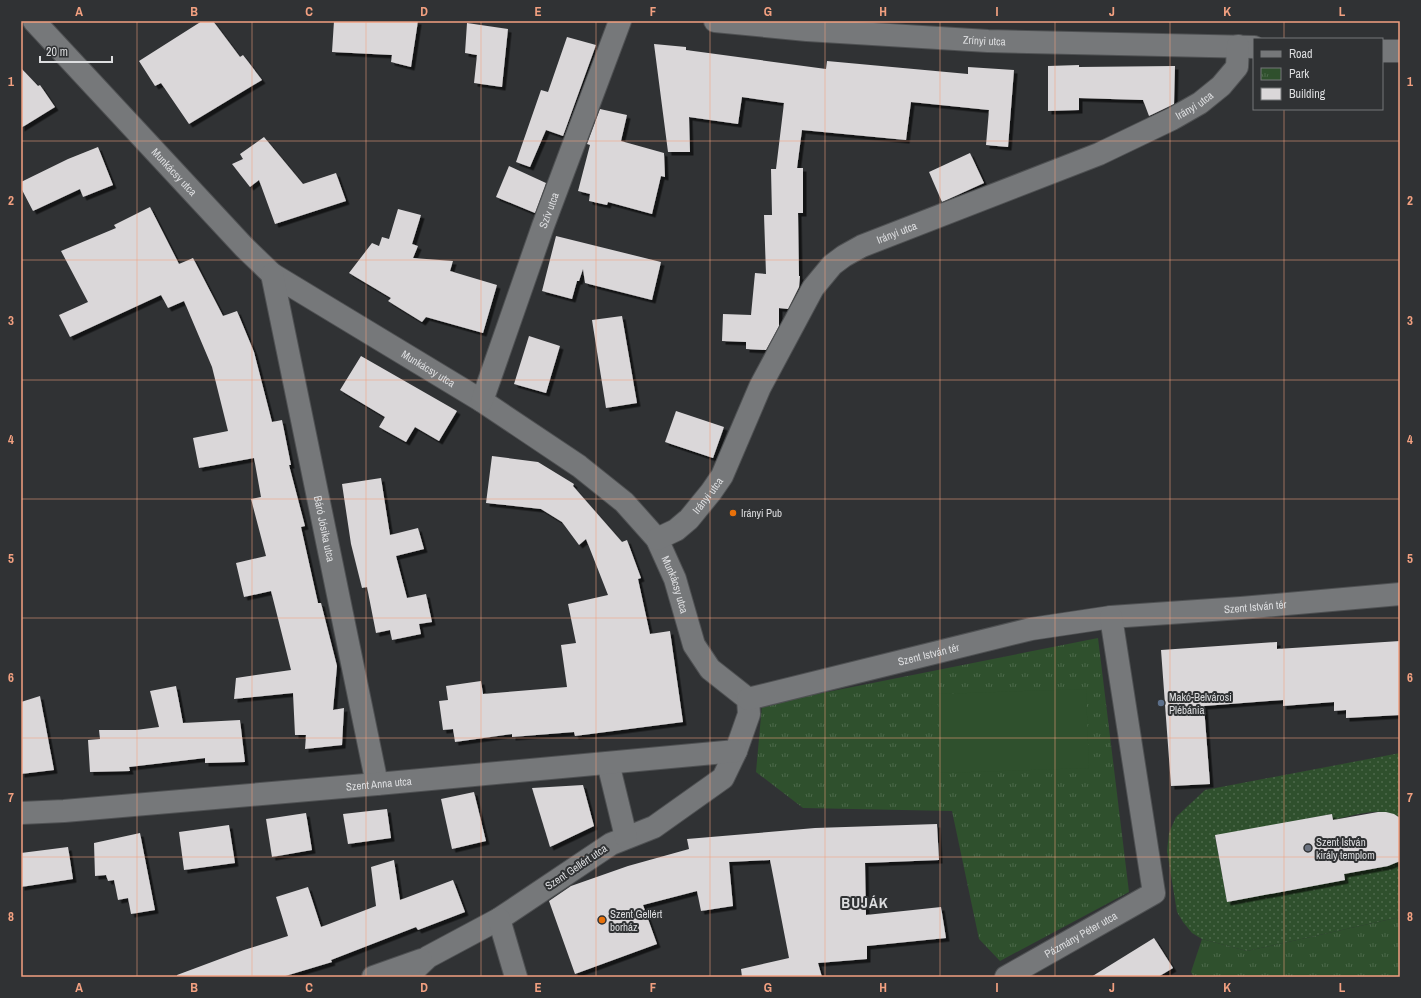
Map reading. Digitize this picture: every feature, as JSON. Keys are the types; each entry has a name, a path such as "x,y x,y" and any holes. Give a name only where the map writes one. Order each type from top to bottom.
{"street":[{"name":"Munkácsy utca","path":"34,21 244,247 272,274 482,401 580,466 624,502 657,539 675,579 694,645 710,669 748,699"},
{"name":"Szív utca","path":"482,401 543,226 620,21"},
{"name":"Zrínyi utca","path":"715,21 807,30 988,41 1246,46"},
{"name":"Irányi utca","path":"657,539 676,530 689,519 722,476 760,387 813,288 832,265 862,246 1099,154 1172,119 1200,103 1221,86 1237,67 1246,46"},
{"path":"1383,51 1400,51"},
{"name":"Báró Jósika utca","path":"272,274 377,784"},
{"name":"Szent István tér","path":"748,699 1031,629 1110,616 1249,607 1400,594"},
{"name":"Pázmány Péter utca","path":"1006,977 1154,893 1110,616"},
{"path":"736,751 749,714 748,699"},
{"name":"Szent Anna utca","path":"21,813 64,811 377,784 736,751"},
{"name":"Szent Gellért utca","path":"407,977 428,957 499,918 611,844 654,827 723,778 736,751"},
{"path":"608,763 626,837"},
{"path":"499,918 516,977"},
{"path":"373,977 428,957"}],"green space":[{"path":"1098,638 1129,892 1000,961 979,939 952,811 803,808 756,772 762,705"},
{"path":"1086,689 1089,768 940,773 938,694"},
{"path":"1400,753 1400,818 1385,812 1376,812 1358,814 1333,820 1332,814 1215,836 1227,901 1345,880 1344,874 1388,866 1400,860 1400,917 1247,951 1202,939 1192,933 1177,912 1167,851 1169,833 1176,817 1205,790"},
{"path":"1400,917 1400,977 1194,977 1191,972 1202,939 1247,951"}],"building":[{"path":"202,21 213,21 240,57 243,55 262,80 189,124 161,83 155,86 139,61"},
{"path":"334,21 418,21 411,67 391,62 392,55 332,52"},
{"path":"467,23 508,29 502,87 474,83 477,55 465,53"},
{"path":"567,37 596,45 563,136 546,130 530,167 516,162 541,90 548,92"},
{"path":"654,44 686,47 686,50 826,69 827,61 968,74 968,67 1014,70 1008,147 986,145 989,110 911,102 906,140 802,130 797,168 803,168 803,213 798,213 799,287 788,309 779,308 779,326 766,350 746,349 746,342 722,341 723,314 751,315 755,273 766,274 764,215 772,215 771,169 776,169 784,103 742,97 738,124 689,117 690,152 668,152"},
{"path":"1079,65 1079,67 1175,66 1174,104 1149,116 1143,100 1079,98 1079,110 1048,111 1048,66"},
{"path":"21,68 38,86 40,85 55,107 21,128"},
{"path":"600,109 627,115 621,141 664,153 665,177 661,176 652,214 608,202 607,205 589,201 590,194 578,191 590,145 587,144"},
{"path":"264,137 303,184 336,173 346,201 275,224 259,180 250,187 232,164 243,159 240,154"},
{"path":"98,147 113,185 83,197 80,189 33,211 21,188 21,182 68,159"},
{"path":"970,153 984,183 942,202 929,172"},
{"path":"509,166 546,183 535,213 496,197"},
{"path":"150,207 179,264 193,258 223,316 237,311 254,352 272,422 282,420 291,465 289,465 305,526 301,527 318,603 321,603 337,666 333,710 344,708 342,745 305,749 306,735 295,735 293,693 234,699 236,678 291,670 271,591 244,597 236,563 266,556 251,499 261,497 254,458 199,468 193,438 228,431 212,367 184,301 168,308 161,295 70,337 59,315 88,302 61,251 116,228 114,225"},
{"path":"398,209 421,215 412,244 418,246 413,258 453,261 450,271 497,285 483,333 426,317 422,322 388,301 391,298 349,273 372,243 379,246 382,237 389,239"},
{"path":"556,236 661,262 652,300 585,283 583,269 579,281 577,281 572,299 542,291"},
{"path":"622,316 637,403 606,408 592,320"},
{"path":"529,336 560,346 546,393 514,384"},
{"path":"361,356 457,411 439,441 415,427 406,442 379,427 385,417 340,390"},
{"path":"676,411 724,427 713,458 665,442"},
{"path":"492,456 538,462 574,484 573,486 622,542 627,540 641,578 638,579 650,634 670,631 683,722 575,736 574,732 512,737 512,734 455,742 453,729 443,730 439,701 448,700 446,686 481,681 483,694 567,687 561,645 576,643 568,604 608,595 586,539 579,545 562,522 541,509 486,503"},
{"path":"381,478 390,535 418,528 424,549 396,556 407,598 426,594 432,622 419,624 421,634 392,640 390,630 376,633 367,587 362,588 351,544 342,484"},
{"path":"1400,641 1400,715 1346,718 1346,710 1334,711 1334,702 1283,706 1283,700 1204,706 1210,784 1171,786 1161,650 1277,642 1277,649"},
{"path":"176,686 183,723 240,720 245,762 205,763 205,758 129,767 130,771 90,772 88,740 100,739 99,730 136,730 159,727 150,691"},
{"path":"40,696 54,770 21,774 21,702"},
{"path":"583,785 594,826 550,847 532,788"},
{"path":"474,792 486,841 452,849 441,799"},
{"path":"387,809 391,838 348,844 343,814"},
{"name":"Szent István király templom","path":"1378,812 1394,814 1400,818 1400,861 1388,866 1344,874 1345,880 1227,902 1215,835 1332,814 1333,820"},
{"path":"306,813 312,850 272,857 266,819"},
{"path":"937,824 939,860 865,863 866,915 941,907 946,938 867,946 867,959 818,963 822,977 742,977 741,969 789,958 770,860 729,862 733,906 701,911 697,891 643,905 657,944 575,974 549,901 571,886 628,866 689,849 687,839 815,828"},
{"path":"229,825 235,863 184,870 179,832"},
{"path":"140,833 155,910 131,914 128,898 118,900 114,880 108,881 106,875 95,876 94,843"},
{"path":"68,847 73,879 21,887 21,853"},
{"path":"394,860 400,900 453,880 465,912 418,930 416,927 331,960 332,962 282,977 177,977 177,975 244,950 288,936 276,897 308,887 321,927 376,906 371,867"},
{"path":"1154,938 1173,968 1158,977 1091,977"}],"place":[{"name":"Irányi Pub","path":"733,513"},
{"name":"Makó-Belvárosi Plébánia","path":"1161,703"},
{"name":"Szent István király templom","path":"1308,848"},
{"name":"Szent Gellért borház","path":"602,920"}],"district":[{"name":"BUJÁK","path":"865,902"}]}
